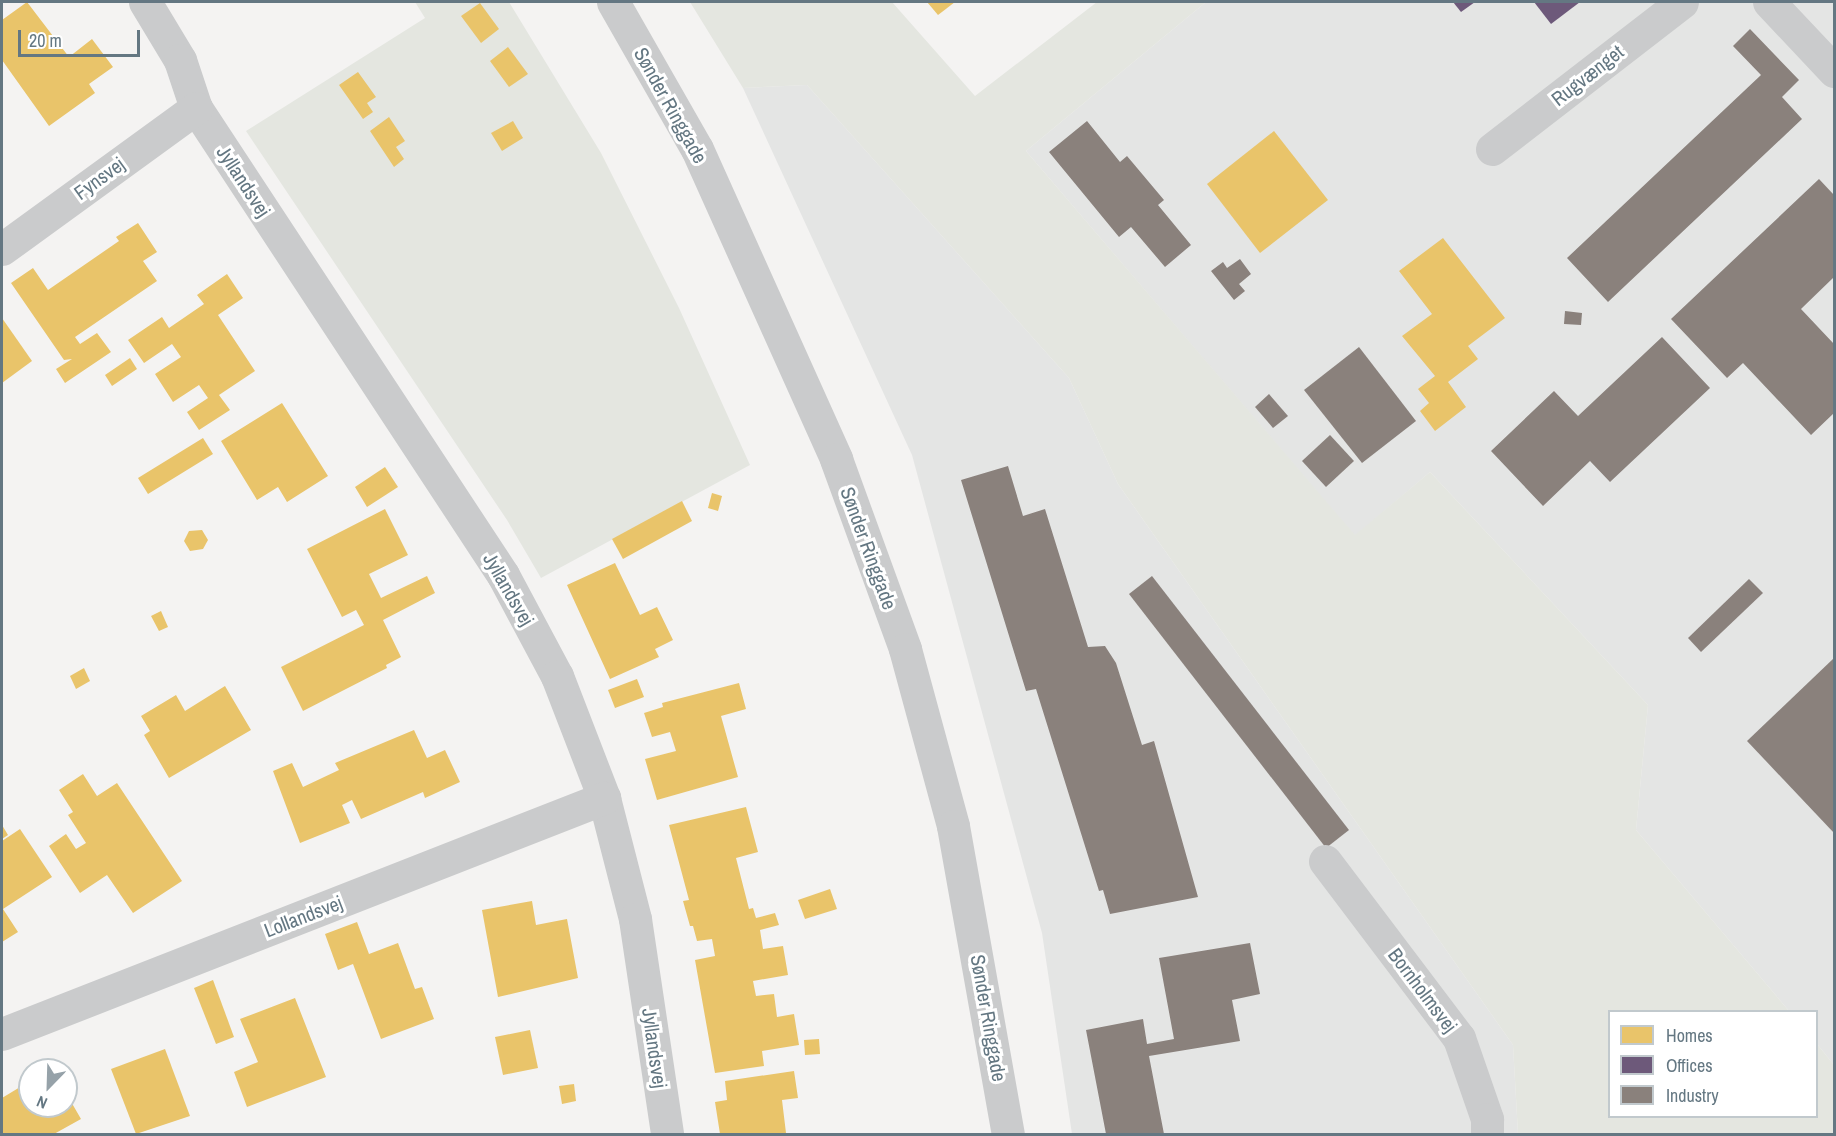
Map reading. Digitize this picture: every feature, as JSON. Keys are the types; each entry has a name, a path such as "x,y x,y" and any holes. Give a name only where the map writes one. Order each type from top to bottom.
{"street":[{"name":"Jyllandsvej","path":"146,2 180,60 196,108 503,575 557,676 604,798 635,919 667,1134"},
{"name":"Sønder Ringgade","path":"613,2 697,149 836,459 906,649 953,826 1008,1134"},
{"name":"Rugvænget","path":"1492,149 1682,2"},
{"path":"1769,2 1834,71"},
{"name":"Fynsvej","path":"2,249 196,108"},
{"name":"Lollandsvej","path":"2,1034 604,798"},
{"name":"Bornholmsvej","path":"1325,861 1460,1038 1487,1119 1487,1134"}],"shaded area":[{"path":"415,2 509,2 601,153 679,308 750,465 541,578 507,520 246,131 425,18"},
{"path":"690,2 892,2 975,96 1097,2 1206,2 1026,151 1355,535 1430,472 1648,705 1636,830 1788,1010 1608,1010 1608,1118 1818,1118 1818,1045 1834,1065 1834,1134 1518,1134 1513,1045 1118,484 1069,378 807,85 743,88"},
{"path":"1206,2 1834,2 1834,1065 1818,1045 1818,1010 1788,1010 1636,830 1648,705 1430,472 1355,536 1026,151"},
{"path":"807,85 1069,378 1118,484 1513,1045 1518,1134 1072,1134 1042,933 912,455 743,88"}],"building: Homes":[{"path":"27,2 69,57 92,39 113,67 89,84 95,93 49,126 2,60 2,20"},
{"path":"927,2 955,2 938,15"},
{"path":"480,3 499,29 481,43 461,16"},
{"path":"508,47 528,74 509,87 490,61"},
{"path":"358,72 376,97 367,103 373,112 363,119 339,85"},
{"path":"389,117 405,141 396,147 404,159 394,167 370,131"},
{"path":"513,121 523,138 502,151 491,133"},
{"path":"1274,131 1328,200 1260,253 1207,184"},
{"path":"138,223 157,252 143,261 157,281 75,337 80,344 97,333 111,352 65,383 56,369 72,359 64,360 11,283 33,268 48,290 119,241 116,237"},
{"path":"1443,238 1505,318 1468,346 1478,359 1448,382 1466,407 1435,431 1420,411 1429,403 1418,389 1435,376 1402,336 1432,314 1399,271"},
{"path":"227,274 243,298 218,315 255,371 219,395 230,410 199,430 187,412 208,398 199,385 173,402 155,374 181,357 172,344 144,363 128,340 162,317 169,328 204,304 197,295"},
{"path":"2,318 32,361 2,383"},
{"path":"130,358 137,369 112,386 105,375"},
{"path":"282,403 328,476 287,502 278,487 257,500 221,441"},
{"path":"203,438 213,454 148,494 138,478"},
{"path":"385,467 398,487 367,507 355,487"},
{"path":"712,493 722,496 718,511 708,508"},
{"path":"682,501 692,521 623,559 612,539"},
{"path":"385,509 408,555 369,574 381,598 427,576 435,593 383,620 401,657 386,665 387,668 303,711 281,667 364,625 356,610 342,617 307,549"},
{"path":"202,530 208,540 203,549 190,551 184,541 189,531"},
{"path":"615,563 640,615 657,607 673,640 655,649 659,657 610,679 567,585"},
{"path":"161,611 168,627 159,631 151,616"},
{"path":"84,668 90,681 76,689 70,676"},
{"path":"637,679 644,697 615,708 608,690"},
{"path":"739,683 746,709 721,716 738,777 657,800 645,759 676,751 670,732 652,737 644,713 663,707 662,703"},
{"path":"225,686 251,730 169,778 144,735 150,731 141,716 176,695 185,711"},
{"path":"414,730 427,758 445,750 460,782 425,798 423,792 361,819 352,800 342,805 350,823 300,843 273,771 292,763 303,787 339,770 335,763"},
{"path":"83,774 97,796 117,783 182,881 133,913 107,875 80,893 49,846 66,834 76,849 86,843 68,815 73,812 59,790"},
{"path":"746,807 758,852 736,858 749,909 753,908 756,918 775,913 779,925 760,930 763,949 783,946 788,975 753,981 756,996 774,994 777,1017 794,1014 799,1045 762,1051 764,1066 715,1073 695,960 715,956 712,939 697,941 693,926 690,926 683,901 689,900 669,825"},
{"path":"2,825 8,835 2,839"},
{"path":"20,829 52,877 3,909 18,932 2,942 2,841"},
{"path":"830,889 837,909 805,919 798,900"},
{"path":"532,901 536,925 567,919 578,978 498,997 482,910"},
{"path":"357,922 369,954 398,943 415,989 422,987 434,1019 381,1039 353,964 338,970 325,934"},
{"path":"213,980 234,1037 216,1044 194,988"},
{"path":"295,998 326,1077 247,1107 234,1072 258,1062 240,1019"},
{"path":"530,1030 538,1068 503,1075 495,1037"},
{"path":"819,1039 820,1054 805,1055 804,1040"},
{"path":"165,1049 190,1116 136,1134 111,1069"},
{"path":"794,1071 798,1098 782,1100 786,1133 720,1134 715,1102 727,1100 725,1081"},
{"path":"574,1084 576,1101 562,1104 559,1086"},
{"path":"18,1088 18,1118 78,1118 78,1114 81,1119 54,1134 2,1134 2,1098"}],"building: Offices":[{"path":"1453,2 1475,2 1461,12"},
{"path":"1534,2 1580,2 1551,24"}],"building: Industry":[{"path":"1750,29 1799,80 1782,97 1802,119 1608,302 1567,258 1761,75 1733,46"},
{"path":"1087,121 1120,162 1127,156 1164,200 1158,205 1191,245 1165,267 1131,227 1119,237 1049,152"},
{"path":"1819,179 1834,195 1834,277 1801,309 1834,344 1834,413 1811,435 1743,363 1727,378 1671,319"},
{"path":"1240,259 1251,274 1239,284 1245,291 1234,300 1211,271 1223,262 1227,268"},
{"path":"1565,311 1582,313 1581,325 1564,324"},
{"path":"1662,337 1710,388 1610,482 1590,461 1543,506 1491,451 1554,391 1578,416"},
{"path":"1359,347 1416,421 1362,463 1304,390"},
{"path":"1269,394 1288,416 1273,428 1255,407"},
{"path":"1330,435 1354,461 1326,487 1302,461"},
{"path":"1008,466 1023,516 1045,509 1088,647 1105,646 1116,663 1142,745 1154,741 1198,897 1110,914 1103,890 1099,891 1036,689 1026,691 961,480"},
{"path":"1152,576 1349,830 1326,848 1129,594"},
{"path":"1749,579 1763,593 1701,652 1688,638"},
{"path":"1834,658 1834,833 1747,741"},
{"path":"1250,943 1260,994 1232,1000 1240,1041 1149,1056 1164,1134 1106,1134 1086,1030 1143,1019 1147,1044 1174,1039 1159,958"}]}
